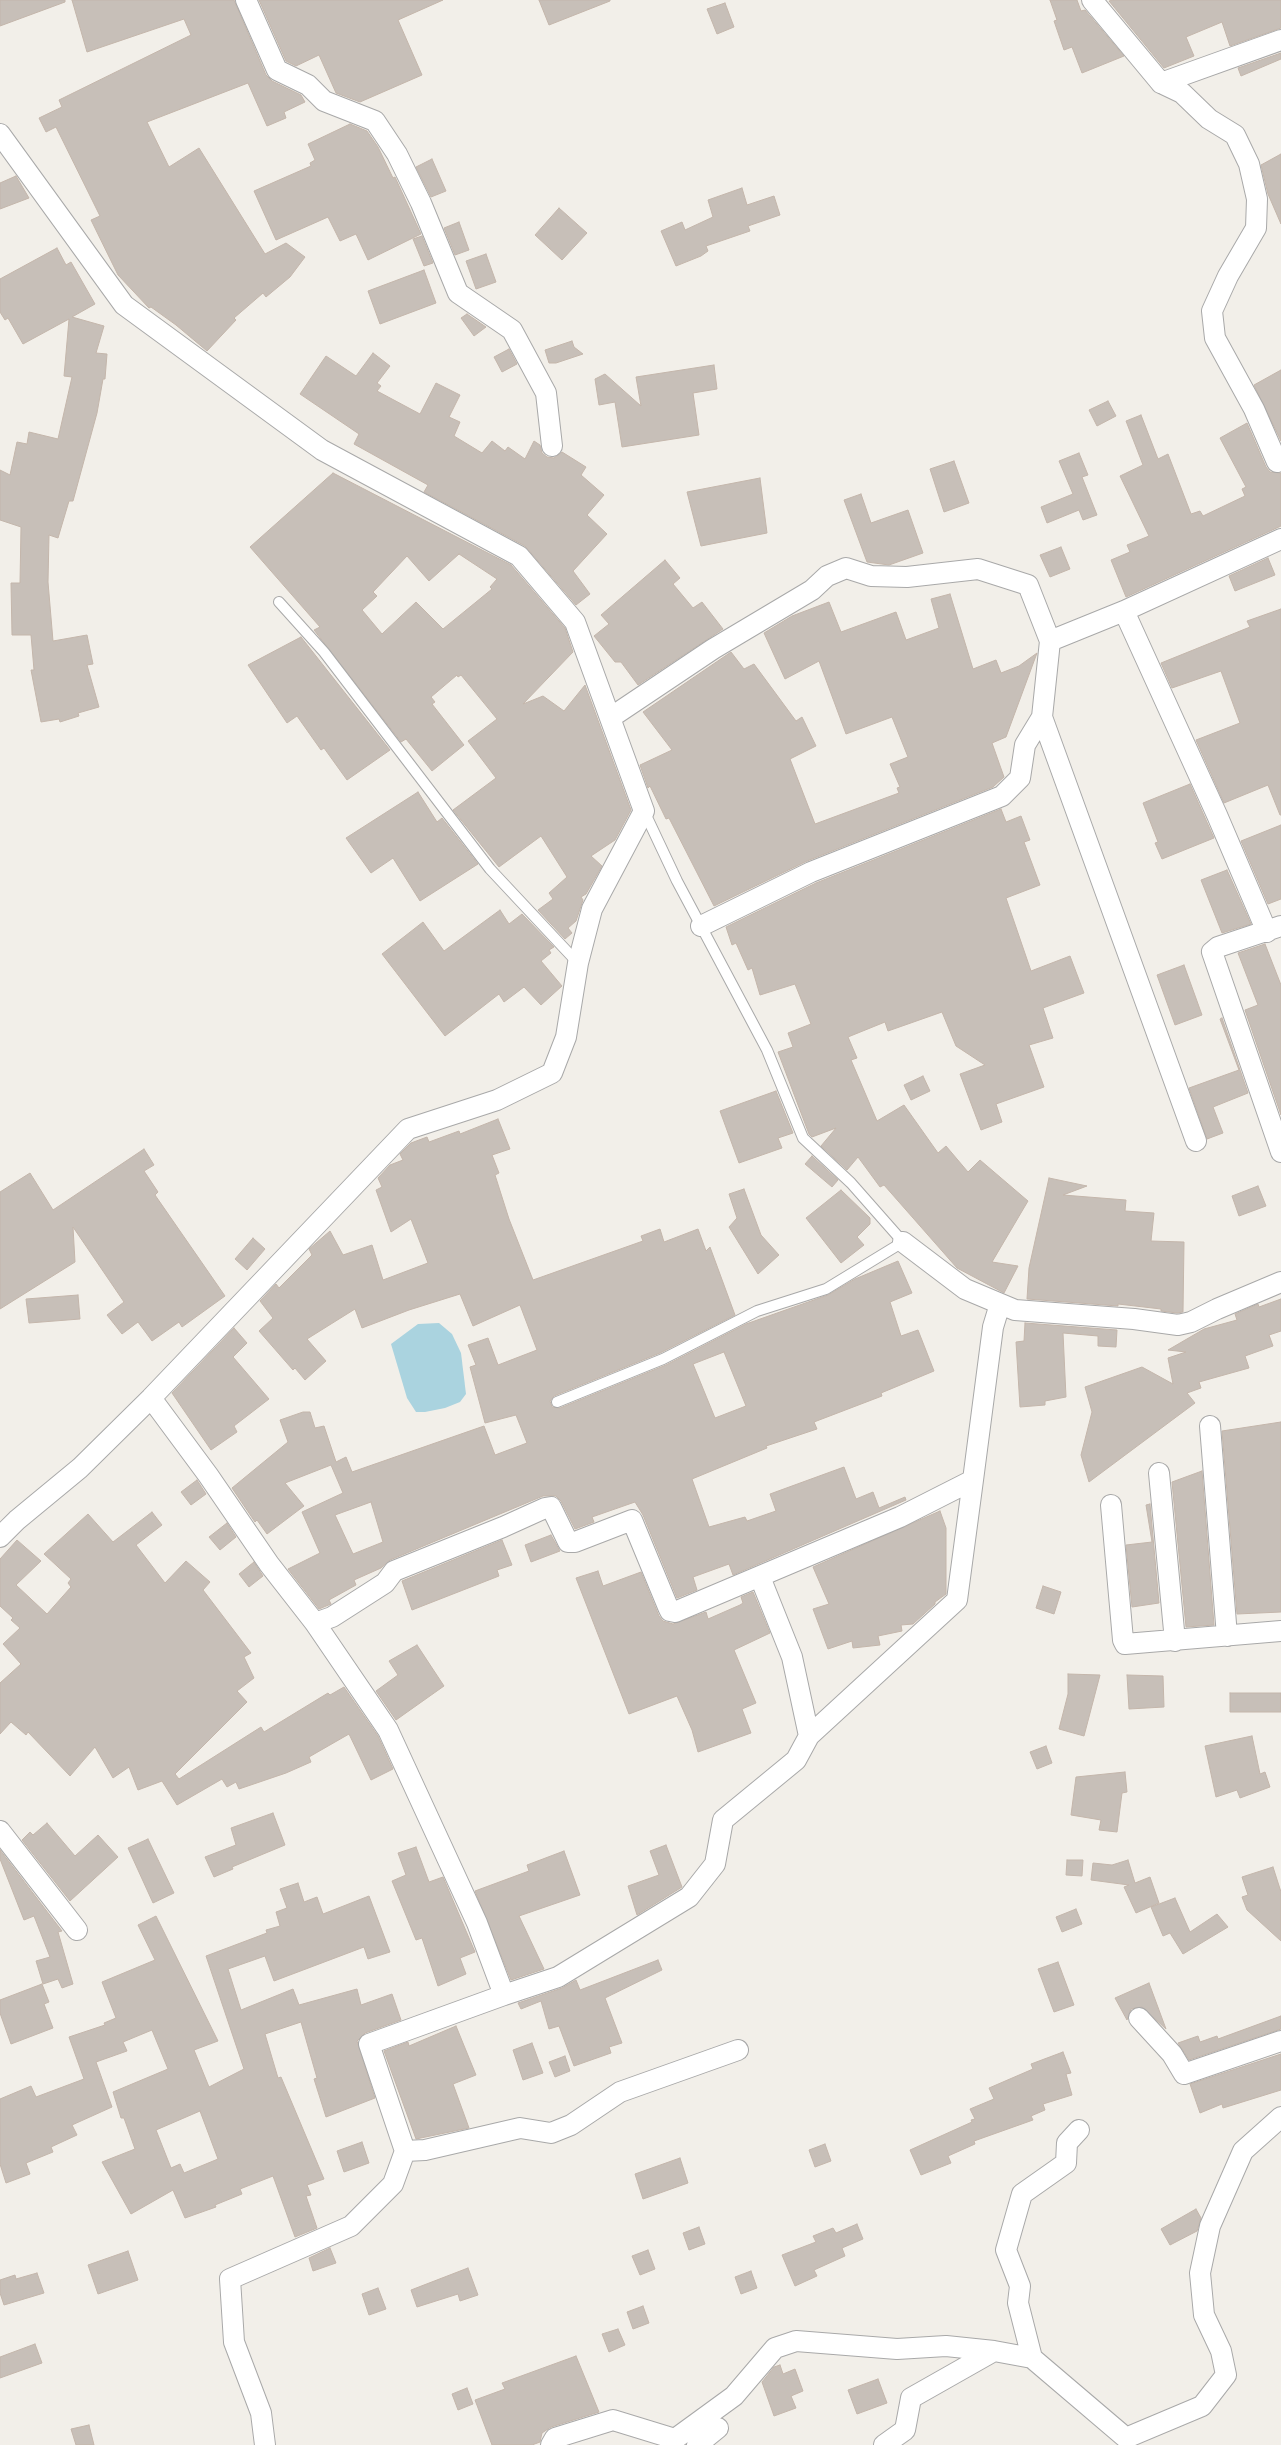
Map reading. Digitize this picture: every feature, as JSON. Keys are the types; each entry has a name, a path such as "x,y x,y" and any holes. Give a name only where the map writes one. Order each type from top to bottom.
{"street":[{"path":"246,0 277,70 308,85 324,101 375,121 397,154 421,203 458,293 512,330 546,393 552,446"},
{"path":"1092,0 1161,83 1182,93 1208,119 1235,136 1249,164 1257,200 1256,228 1228,276 1212,311 1215,338 1254,409 1280,464"},
{"path":"1161,83 1281,40"},
{"path":"0,134 124,305 322,450 520,556 576,622 644,811 592,909 578,963 566,1037 552,1073 498,1100 408,1129 151,1398 80,1468 17,1520 0,1537"},
{"path":"1050,641 1124,611 1281,539"},
{"path":"610,718 713,649 812,590 827,576 846,568 871,576 907,578 978,569 1028,585 1050,641 1042,717 1025,745 1020,778 1002,796 811,872 701,926"},
{"path":"1124,611 1218,815 1274,929 1218,947 1212,952 1281,1152"},
{"path":"1042,717 1196,1141"},
{"path":"903,1242 965,1289 1016,1310 1134,1319 1178,1325 1191,1322 1281,1282"},
{"path":"265,2445 261,2413 234,2342 230,2279 352,2226 393,2184 405,2151 369,2044 558,1977 689,1897 715,1864 723,1820 796,1760 809,1736 957,1600 993,1327 1000,1304"},
{"path":"151,1398 208,1474 269,1564 315,1623 388,1730 477,1923 504,1995"},
{"path":"1210,1426 1227,1636"},
{"path":"1159,1473 1175,1641"},
{"path":"315,1623 332,1617 385,1583 394,1571 551,1507 568,1542 575,1542 632,1520 670,1611 675,1612 900,1517 973,1480"},
{"path":"1111,1504 1123,1640 1125,1644 1281,1631"},
{"path":"760,1577 792,1656 809,1736"},
{"path":"0,1831 77,1930"},
{"path":"1139,2018 1172,2054 1184,2074 1281,2041"},
{"path":"405,2151 425,2150 520,2128 551,2133 571,2125 620,2092 738,2050"},
{"path":"551,2445 555,2438 613,2420 674,2442 734,2396 775,2348 796,2341 897,2349 946,2346 994,2351 1032,2358 1127,2442 1202,2406 1226,2375 1221,2352 1204,2315 1200,2273 1210,2226 1243,2151 1281,2117"},
{"path":"1032,2358 1018,2303 1020,2286 1006,2250 1022,2194 1066,2162 1067,2143 1079,2130"},
{"path":"884,2445 905,2430 910,2398 994,2351"},
{"path":"697,2445 718,2428"}],"lane":[{"path":"279,602 324,652 490,869 578,963"},
{"path":"557,1402 663,1359 757,1311 826,1290 903,1242 851,1183 803,1138 767,1050 701,926 644,811"}],"water":[{"path":"439,1323 452,1334 461,1353 466,1394 460,1402 445,1408 416,1412 407,1398 391,1344 418,1324"}],"building":[{"path":"0,0 65,0 65,2 0,26"},
{"path":"72,0 234,0 266,75 272,81 301,95 305,102 284,112 286,118 267,126 248,83 147,122 169,167 199,148 265,254 286,243 305,257 290,277 266,297 263,293 234,318 236,320 207,351 176,325 151,307 149,308 118,275 91,220 100,216 56,127 46,132 39,118 62,107 59,100 191,35 184,19 87,52"},
{"path":"259,0 443,0 398,20 422,75 360,102 336,93 319,55 296,66 286,61"},
{"path":"539,0 610,0 610,1 549,25"},
{"path":"1050,0 1077,0 1081,11 1085,10 1124,56 1082,73 1072,47 1064,50 1054,21 1057,20"},
{"path":"1281,0 1281,28 1230,46 1222,22 1186,37 1194,56 1164,68 1109,1"},
{"path":"725,3 734,27 717,34 707,9"},
{"path":"1281,53 1281,59 1241,76 1238,68"},
{"path":"350,124 367,131 378,147 393,178 395,177 421,234 368,260 356,234 340,241 328,217 276,240 254,191 311,166 310,163 315,160 308,144"},
{"path":"1281,154 1281,224 1268,194 1261,165"},
{"path":"432,159 446,191 431,197 416,167"},
{"path":"16,176 29,198 0,209 0,183"},
{"path":"742,188 747,205 774,196 780,215 748,226 750,231 706,246 708,251 701,256 676,266 661,231 682,222 685,230 713,217 708,200"},
{"path":"559,208 587,233 562,260 535,235"},
{"path":"459,222 469,250 455,255 444,228"},
{"path":"422,236 433,263 424,266 413,239"},
{"path":"57,248 66,265 71,262 95,304 72,317 104,326 96,353 107,354 105,379 103,379 97,413 73,501 69,501 58,538 49,535 48,582 53,641 87,635 93,664 87,665 99,707 78,713 79,716 60,722 59,719 41,722 31,670 34,670 31,635 12,635 11,583 20,583 21,527 0,520 0,470 10,475 17,442 27,444 29,432 58,439 72,377 64,376 69,319 23,344 8,318 5,320 0,312 0,279"},
{"path":"486,254 496,282 476,289 466,261"},
{"path":"424,270 436,303 380,324 368,291"},
{"path":"467,314 486,327 474,336 461,318"},
{"path":"572,341 574,347 583,354 556,363 549,363 545,350"},
{"path":"509,349 517,364 502,372 494,357"},
{"path":"373,353 390,366 377,383 381,386 377,391 420,414 436,383 460,395 449,417 460,422 454,436 482,453 492,441 505,451 508,447 525,459 534,441 540,445 542,453 547,457 554,458 562,452 586,467 581,475 604,495 587,515 607,534 573,571 590,594 576,605 525,546 424,492 428,485 354,444 359,434 300,394 326,356 356,376"},
{"path":"714,365 717,389 693,393 699,435 622,447 615,402 599,405 595,379 605,374 641,406 636,377"},
{"path":"1281,370 1281,441 1254,385"},
{"path":"1108,401 1116,416 1097,426 1089,410"},
{"path":"1141,415 1158,459 1168,454 1191,514 1200,511 1203,516 1245,496 1242,489 1246,487 1220,438 1247,423 1266,467 1270,472 1281,473 1281,526 1126,597 1111,560 1130,552 1127,545 1149,536 1120,476 1143,465 1126,421"},
{"path":"1079,453 1088,475 1082,477 1097,515 1083,520 1079,510 1047,523 1041,507 1073,494 1059,461"},
{"path":"954,461 969,503 944,512 930,469"},
{"path":"333,473 511,565 565,628 573,652 523,704 543,696 564,711 585,685 631,810 615,840 591,856 602,866 586,894 581,897 583,900 576,921 568,928 572,933 565,939 538,910 553,899 549,893 567,877 541,836 499,867 453,810 496,778 468,741 497,719 461,675 458,677 457,675 431,697 435,702 432,704 464,745 432,771 406,739 401,742 314,630 320,627 250,547","holes":["459,554 497,579 490,587 492,589 443,629 416,602 382,634 362,610 377,596 373,592 407,556 429,581"]},
{"path":"760,478 767,533 701,546 687,492"},
{"path":"861,494 871,523 908,510 923,553 889,565 867,562 844,500"},
{"path":"1061,547 1070,569 1050,577 1040,555"},
{"path":"1268,558 1275,575 1235,591 1229,576"},
{"path":"665,560 680,578 673,584 693,608 702,602 723,629 638,685 621,662 615,662 594,636 609,624 601,615"},
{"path":"950,594 973,669 996,660 1001,673 1019,666 1037,653 1006,737 992,743 1004,777 993,787 807,861 714,906 669,818 666,819 650,786 648,788 640,765 672,750 643,712 731,652 744,669 754,664 796,721 802,717 816,746 790,759 815,824 899,793 897,788 900,787 890,764 908,757 892,717 846,734 819,661 785,679 764,633 792,616 829,602 841,632 896,612 906,640 939,628 931,599"},
{"path":"1281,609 1280,815 1268,785 1224,803 1196,740 1240,723 1221,671 1172,688 1161,663 1250,627 1247,621"},
{"path":"301,637 390,750 347,780 324,748 321,750 297,716 287,723 248,665"},
{"path":"1190,784 1214,838 1162,859 1155,843 1158,842 1143,803"},
{"path":"418,792 437,822 442,818 478,864 420,901 393,858 371,873 346,838"},
{"path":"1001,809 1006,822 1021,816 1030,840 1024,842 1040,885 1006,898 1031,971 1070,956 1084,993 1043,1008 1053,1038 1029,1045 1044,1087 996,1104 1002,1122 981,1130 960,1074 985,1065 956,1046 942,1012 888,1031 885,1022 848,1037 857,1058 851,1060 877,1121 904,1105 938,1153 946,1146 968,1172 980,1160 1028,1201 992,1262 1018,1266 1004,1293 957,1268 884,1185 880,1187 858,1157 847,1170 821,1146 836,1128 812,1137 809,1134 778,1052 793,1047 788,1033 811,1024 795,984 760,995 752,968 748,970 736,943 732,945 726,927 816,883"},
{"path":"1281,825 1281,899 1268,904 1241,841"},
{"path":"1227,870 1251,924 1222,933 1201,880"},
{"path":"500,910 509,924 522,914 554,947 549,950 551,953 541,961 562,986 541,1005 524,987 504,1002 499,994 445,1036 382,954 423,922 444,951"},
{"path":"1265,944 1281,985 1281,1115 1245,1010 1258,1005 1238,953"},
{"path":"1184,965 1202,1015 1175,1025 1157,975"},
{"path":"1222,1018 1248,1093 1213,1107 1223,1133 1207,1139 1189,1088 1239,1070 1220,1019"},
{"path":"923,1076 930,1091 911,1100 904,1085"},
{"path":"776,1091 793,1133 778,1138 782,1148 739,1163 720,1111"},
{"path":"498,1119 510,1149 492,1155 499,1173 495,1175 509,1219 533,1280 643,1241 641,1236 660,1229 664,1242 698,1229 706,1251 710,1247 735,1315 660,1353 554,1396 550,1401 552,1407 560,1408 666,1365 746,1324 828,1295 855,1279 898,1261 912,1293 890,1302 901,1336 918,1330 934,1371 881,1393 882,1396 814,1422 817,1429 766,1446 767,1448 692,1479 709,1527 745,1517 747,1521 776,1511 770,1494 844,1467 856,1499 873,1492 879,1508 905,1497 906,1500 733,1575 729,1564 693,1577 697,1590 677,1598 643,1515 635,1502 592,1517 594,1522 575,1529 561,1501 556,1496 543,1496 390,1560 381,1568 354,1580 356,1585 329,1600 331,1604 319,1609 288,1569 320,1553 302,1512 343,1493 331,1465 285,1483 304,1506 267,1534 257,1520 255,1522 232,1488 288,1442 280,1420 303,1412 310,1412 315,1428 324,1426 336,1462 346,1457 352,1472 484,1426 495,1455 527,1443 516,1415 485,1423 470,1367 476,1365 468,1345 488,1338 498,1365 537,1350 520,1305 473,1326 460,1294 409,1310 362,1328 355,1309 307,1339 326,1361 305,1380 295,1368 293,1370 259,1331 273,1318 260,1301 276,1284 279,1288 312,1255 309,1249 330,1231 343,1255 372,1245 383,1280 428,1263 411,1219 391,1232 376,1190 382,1187 378,1178 390,1165 403,1160 400,1154 411,1143 427,1137 429,1142 459,1131 460,1134","holes":["724,1352 746,1406 715,1418 693,1364","371,1502 383,1542 353,1554 335,1515"]},
{"path":"144,1149 154,1165 144,1171 158,1192 155,1195 225,1296 182,1327 179,1322 152,1341 138,1322 122,1334 107,1315 124,1302 73,1227 75,1262 0,1309 0,1192 30,1173 53,1210"},
{"path":"812,1156 838,1180 832,1187 805,1164"},
{"path":"1049,1178 1087,1186 1063,1195 1126,1200 1125,1211 1154,1213 1151,1241 1184,1242 1183,1312 1177,1313 1161,1311 1161,1309 1118,1304 1118,1306 1027,1299 1029,1268"},
{"path":"1258,1186 1266,1206 1239,1216 1232,1196"},
{"path":"744,1189 761,1235 779,1255 758,1274 729,1227 737,1218 729,1194"},
{"path":"841,1190 870,1218 870,1224 857,1237 864,1245 841,1263 806,1218"},
{"path":"253,1238 265,1249 247,1270 235,1259"},
{"path":"78,1295 80,1319 29,1323 26,1299"},
{"path":"1281,1299 1281,1331 1269,1335 1273,1346 1245,1356 1249,1368 1199,1382 1201,1388 1187,1393 1195,1403 1089,1482 1081,1455 1092,1412 1085,1387 1142,1367 1173,1384 1168,1358 1186,1352 1168,1350 1204,1329 1237,1320 1235,1314 1258,1304 1259,1307"},
{"path":"1025,1323 1117,1330 1116,1347 1098,1346 1098,1336 1063,1333 1066,1397 1045,1401 1045,1405 1020,1407 1016,1342 1024,1341"},
{"path":"234,1328 247,1343 233,1357 269,1399 234,1426 237,1432 211,1450 172,1393"},
{"path":"1281,1422 1281,1612 1237,1614 1222,1431"},
{"path":"1202,1471 1214,1625 1186,1627 1172,1482"},
{"path":"197,1480 206,1494 191,1505 181,1492"},
{"path":"1150,1504 1159,1603 1132,1607 1126,1545 1152,1542 1146,1505"},
{"path":"940,1511 946,1528 946,1594 913,1624 901,1625 902,1631 878,1636 880,1645 853,1648 852,1641 828,1649 813,1609 829,1604 813,1567"},
{"path":"152,1512 162,1525 136,1545 165,1583 186,1561 210,1582 203,1590 251,1653 244,1657 254,1678 237,1691 247,1702 175,1774 179,1779 261,1727 264,1732 328,1693 330,1695 344,1687 378,1736 393,1769 371,1780 349,1734 309,1757 311,1762 286,1773 239,1789 236,1782 227,1787 222,1779 177,1805 162,1781 138,1790 129,1767 113,1778 95,1747 70,1776 28,1732 26,1735 11,1722 0,1734 0,1683 21,1664 3,1644 20,1628 11,1620 13,1618 0,1606 0,1559 17,1540 41,1561 16,1585 47,1614 71,1587 68,1583 71,1579 44,1554 88,1514 113,1542"},
{"path":"227,1523 236,1537 220,1550 209,1537"},
{"path":"551,1535 560,1551 531,1562 525,1545"},
{"path":"502,1540 512,1565 497,1570 499,1576 412,1610 402,1581"},
{"path":"254,1562 263,1576 249,1587 239,1574"},
{"path":"598,1571 603,1586 641,1572 659,1616 663,1621 673,1624 706,1612 708,1619 740,1605 743,1603 741,1597 753,1592 770,1633 734,1650 756,1703 742,1709 751,1733 698,1752 692,1730 677,1696 629,1714 576,1578"},
{"path":"1043,1586 1061,1592 1054,1614 1036,1608"},
{"path":"417,1645 444,1686 396,1720 376,1691 398,1675 389,1661"},
{"path":"1068,1674 1100,1675 1084,1736 1059,1729 1068,1694"},
{"path":"1127,1675 1163,1676 1164,1707 1129,1709"},
{"path":"1230,1693 1281,1693 1281,1712 1230,1712"},
{"path":"1252,1736 1260,1774 1265,1772 1270,1787 1240,1798 1237,1790 1216,1797 1205,1746"},
{"path":"1046,1746 1052,1763 1037,1769 1030,1752"},
{"path":"1125,1772 1127,1792 1122,1793 1117,1832 1099,1830 1101,1820 1071,1815 1076,1777"},
{"path":"273,1813 285,1845 232,1867 233,1869 214,1877 205,1857 236,1845 231,1828"},
{"path":"47,1823 75,1856 98,1835 118,1857 70,1901 22,1840 30,1832 33,1835"},
{"path":"148,1839 174,1893 153,1903 128,1848"},
{"path":"666,1845 682,1887 637,1915 628,1886 659,1875 650,1851"},
{"path":"416,1847 429,1882 443,1877 475,1952 460,1958 466,1974 438,1986 422,1938 416,1940 392,1881 406,1875 398,1853"},
{"path":"0,1850 62,1931 58,1932 73,1984 62,1988 58,1979 43,1984 36,1961 50,1957 34,1916 24,1920 0,1859"},
{"path":"564,1851 580,1895 519,1916 544,1969 511,1980 475,1891 529,1871 527,1865"},
{"path":"1067,1860 1083,1860 1082,1876 1066,1875"},
{"path":"1128,1860 1135,1883 1150,1877 1159,1903 1136,1913 1124,1887 1129,1885 1091,1880 1093,1863 1112,1865"},
{"path":"1273,1867 1281,1892 1281,1941 1247,1910 1242,1897 1248,1895 1242,1877"},
{"path":"298,1883 304,1902 317,1897 323,1914 369,1896 390,1952 368,1959 364,1947 274,1981 265,1956 228,1969 241,2010 293,1989 299,2005 357,1989 361,2005 392,1994 401,2020 365,2033 357,2041 375,2098 326,2117 314,2079 317,2078 301,2022 265,2034 278,2078 281,2077 324,2179 307,2185 311,2195 306,2196 317,2228 295,2237 273,2176 240,2189 242,2194 215,2205 216,2207 185,2218 173,2190 131,2214 102,2162 135,2149 124,2118 121,2118 113,2092 168,2069 152,2030 123,2042 127,2051 96,2062 112,2107 72,2125 77,2135 51,2147 53,2152 26,2163 30,2174 6,2183 0,2164 0,2099 31,2086 36,2097 84,2079 69,2037 105,2025 104,2023 116,2018 102,1982 155,1960 138,1925 156,1916 218,2041 194,2050 209,2087 244,2069 206,1956 267,1933 266,1930 280,1926 276,1912 287,1908 280,1889","holes":["200,2111 218,2159 184,2173 180,2164 171,2168 156,2130"]},
{"path":"1175,1898 1190,1932 1217,1914 1228,1927 1183,1954 1170,1933 1163,1936 1151,1907"},
{"path":"1076,1909 1082,1924 1062,1932 1056,1917"},
{"path":"658,1960 662,1970 605,1998 622,2043 609,2047 611,2053 574,2066 559,2026 549,2029 541,2001 521,2009 518,2003 562,1988 576,1980 580,1990"},
{"path":"1058,1962 1074,2005 1054,2012 1038,1969"},
{"path":"1149,1983 1166,2029 1142,2007 1131,2009 1127,2020 1115,1998"},
{"path":"42,1984 49,2002 44,2004 53,2028 11,2044 0,2013 0,2000"},
{"path":"1281,2016 1281,2029 1189,2060 1178,2043 1198,2036 1200,2042 1217,2036 1218,2039"},
{"path":"456,2026 476,2075 453,2084 469,2128 416,2139 384,2051 408,2042 409,2046"},
{"path":"532,2043 543,2073 523,2080 513,2050"},
{"path":"1063,2052 1071,2073 1066,2074 1072,2095 1043,2104 1045,2110 1031,2116 1033,2120 974,2141 975,2144 948,2156 951,2163 921,2175 910,2150 972,2122 971,2120 975,2119 970,2109 994,2099 989,2088 1033,2069 1031,2064"},
{"path":"1281,2054 1281,2090 1223,2108 1222,2104 1200,2113 1190,2084"},
{"path":"565,2056 570,2071 555,2077 549,2062"},
{"path":"362,2142 369,2163 344,2172 337,2151"},
{"path":"825,2144 831,2161 815,2167 809,2150"},
{"path":"680,2158 688,2183 643,2199 635,2174"},
{"path":"1196,2209 1201,2218 1197,2231 1170,2245 1161,2229"},
{"path":"857,2224 863,2239 842,2248 845,2256 814,2270 817,2276 795,2286 782,2255 816,2242 813,2236 833,2228 836,2233"},
{"path":"699,2227 705,2244 689,2250 683,2233"},
{"path":"330,2248 336,2263 313,2271 309,2258"},
{"path":"648,2250 655,2269 640,2275 632,2256"},
{"path":"128,2251 138,2280 98,2294 88,2265"},
{"path":"468,2268 478,2295 460,2301 458,2294 417,2307 411,2290"},
{"path":"751,2271 757,2288 741,2294 735,2277"},
{"path":"37,2273 44,2293 4,2305 0,2293 0,2280 15,2275 16,2279"},
{"path":"378,2288 386,2309 369,2315 362,2294"},
{"path":"643,2306 649,2323 633,2329 627,2312"},
{"path":"618,2329 625,2345 609,2352 602,2334"},
{"path":"35,2344 42,2363 0,2378 0,2357"},
{"path":"576,2356 599,2412 551,2427 542,2433 540,2442 532,2445 492,2445 475,2400 505,2389 502,2383"},
{"path":"780,2365 783,2374 795,2369 803,2391 791,2396 796,2408 774,2416 762,2382 774,2367"},
{"path":"878,2379 887,2403 857,2414 848,2390"},
{"path":"467,2388 473,2404 458,2410 452,2394"},
{"path":"89,2425 94,2445 76,2445 71,2429"}]}
